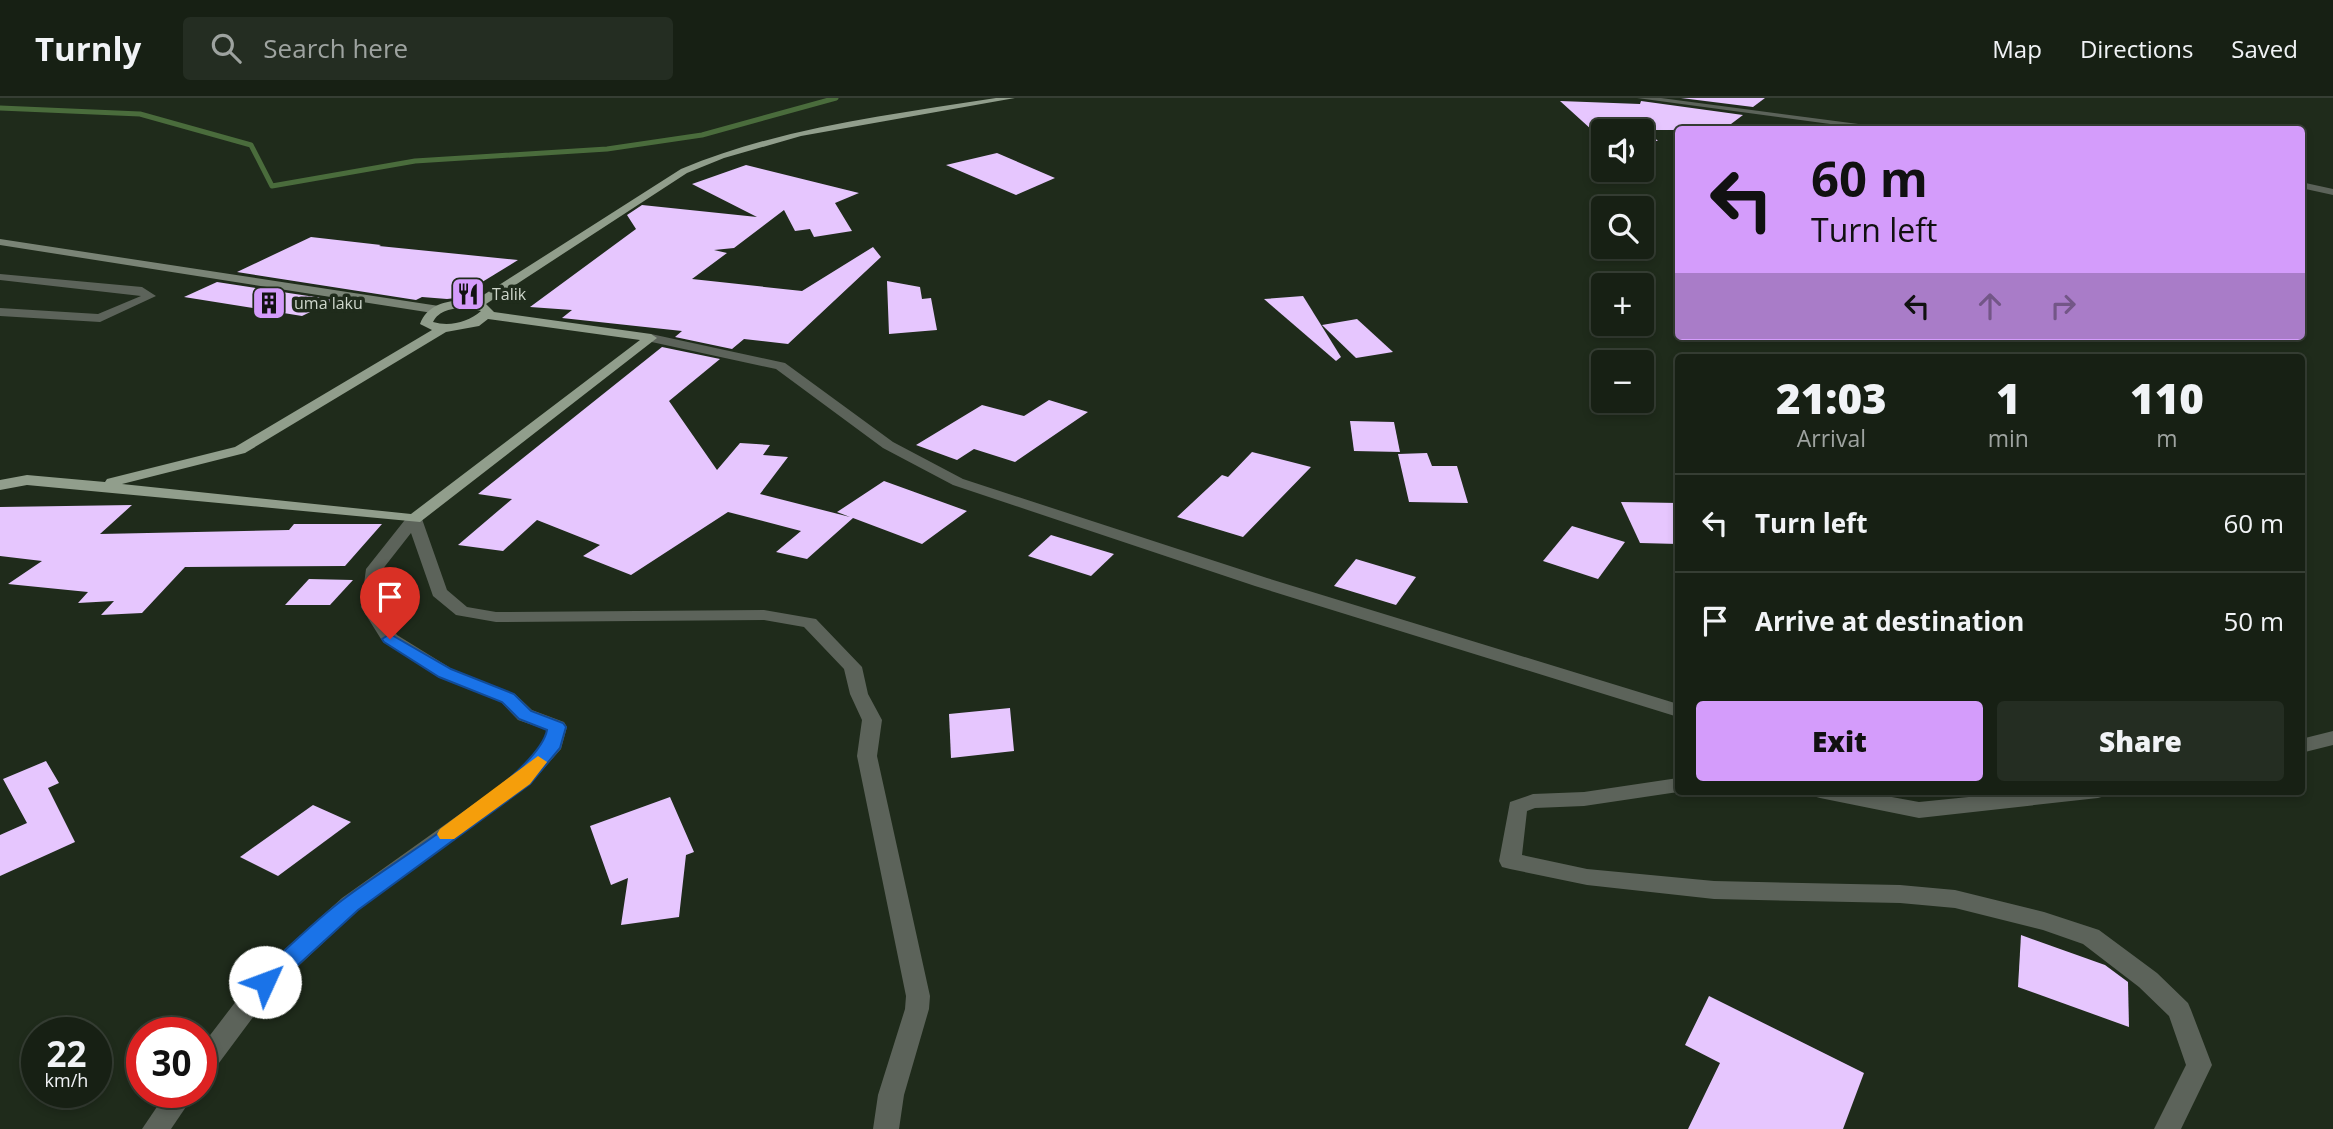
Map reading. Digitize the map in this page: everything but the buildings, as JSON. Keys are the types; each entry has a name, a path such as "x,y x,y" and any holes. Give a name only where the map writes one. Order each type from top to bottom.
{"main road":[{"path":"651,338 488,315 464,327 442,329 426,324 430,314 439,310 476,304 684,171 715,157 848,125 1011,98"},
{"path":"476,304 487,308 488,315"},
{"path":"95,486 240,450 442,329"},
{"path":"0,485 27,480 414,519 651,338"}],"street":[{"path":"1641,98 1868,126"},
{"path":"2305,186 2333,192"},
{"path":"0,242 439,310"},
{"path":"0,277 142,291 150,296 100,318 0,312"},
{"path":"651,338 780,366 888,445 958,482 1210,566 1675,710"},
{"path":"217,1046 265,982 320,930 523,779 554,744 557,727 525,715 508,698 445,673 390,639 370,607 374,569 414,519"},
{"path":"414,519 439,592 461,611 496,617 764,615 810,623 853,667 859,694 872,720 867,756 918,996 917,1009 891,1095 886,1129"},
{"path":"2305,745 2333,738"},
{"path":"1675,785 1584,799 1533,801 1517,807 1510,861 1587,877 1714,890 1900,894 1955,899 2044,921 2091,937 2148,980 2179,1010 2199,1065 2167,1129"},
{"path":"1841,795 1919,810 2060,795"},
{"path":"155,1129 171,1108"}],"waterway":[{"path":"0,108 140,114 251,145 272,186 415,161 607,149 702,135 836,98"}],"slow traffic":[{"path":"447,834 523,779 538,762"}],"place":[{"name":"Talik","path":"468,294"},
{"name":"uma laku","path":"269,303"}],"route":[{"path":"265,982 350,904 523,779 554,744 557,727 525,715 508,698 445,673 390,639"}]}
